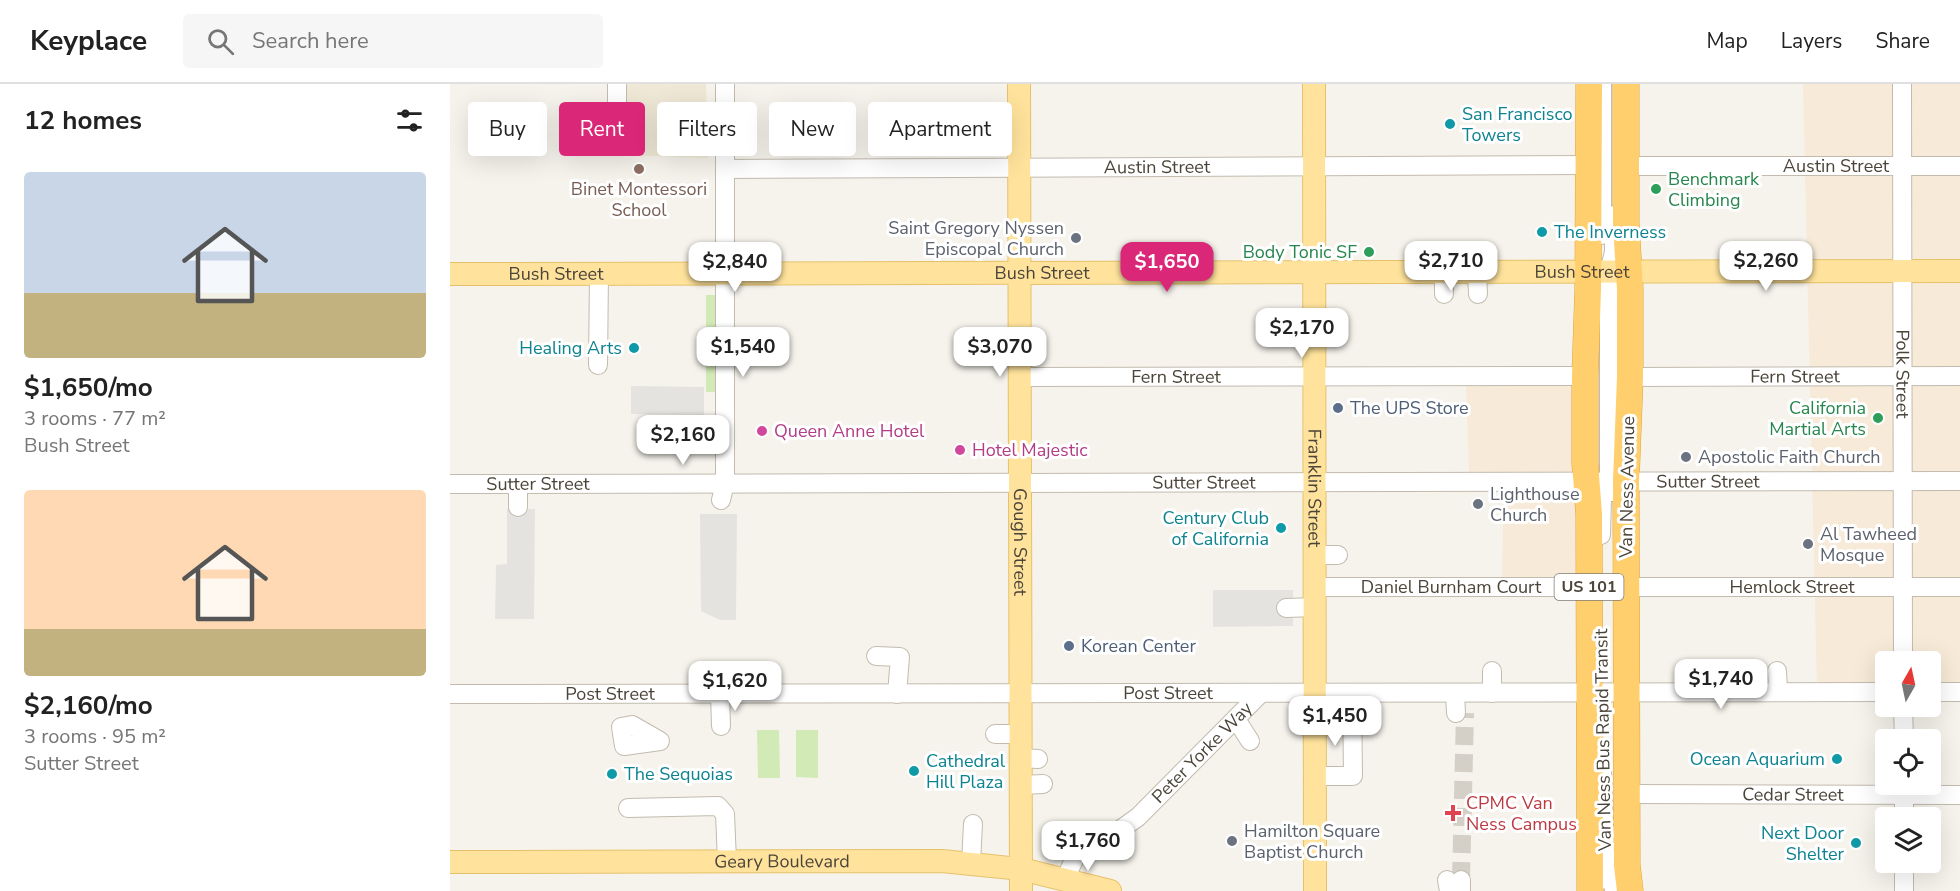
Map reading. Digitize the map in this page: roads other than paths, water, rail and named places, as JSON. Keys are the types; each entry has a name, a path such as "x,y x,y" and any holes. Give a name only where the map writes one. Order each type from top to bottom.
{"highway":[{"name":"Van Ness Avenue","path":"1589,84 1588,165 1630,377 1607,481 1589,514 1589,587 1627,794 1627,865 1630,891"},
{"name":"Van Ness Avenue","path":"1590,891 1608,692 1626,587 1585,376 1608,272 1626,166 1626,84"}],"main road":[{"name":"Gough Street","path":"1019,84 1020,694 1021,734 1030,758 1032,784 1021,880"},
{"name":"Franklin Street","path":"1314,84 1315,891"},
{"name":"Bush Street","path":"450,274 1314,272 1444,283 1477,283 1608,272 1960,271"},
{"name":"Geary Boulevard","path":"450,862 921,861 971,863 1021,880 1065,879 1110,891"}],"street":[{"path":"616,84 616,102"},
{"path":"723,492 725,84"},
{"name":"Van Ness Bus Rapid Transit","path":"1602,84 1602,252 1608,272"},
{"name":"Van Ness Bus Rapid Transit","path":"1614,84 1614,252 1608,272 1607,481 1602,498 1600,535 1617,883 1614,891"},
{"name":"Polk Street","path":"1902,84 1903,651"},
{"name":"Austin Street","path":"1626,166 1738,159 1902,166 1960,166"},
{"name":"Austin Street","path":"725,169 1588,165"},
{"path":"602,365 603,273"},
{"name":"Fern Street","path":"1020,377 1585,376"},
{"name":"Fern Street","path":"1630,377 1960,376"},
{"name":"Sutter Street","path":"450,484 518,484 723,492 1020,483 1960,481"},
{"path":"518,484 518,507"},
{"path":"1314,555 1338,555"},
{"name":"Daniel Burnham Court","path":"1286,608 1315,597 1589,587"},
{"name":"Hemlock Street","path":"1626,587 1960,587"},
{"path":"876,656 900,657 897,694"},
{"path":"1492,671 1492,693"},
{"path":"1777,671 1778,691"},
{"path":"1460,692 1460,713"},
{"name":"Van Ness Bus Rapid Transit","path":"1608,692 1602,782 1608,891"},
{"name":"Post Street","path":"450,694 1875,692"},
{"path":"1941,692 1960,692"},
{"name":"Peter Yorke Way","path":"1065,879 1080,847 1110,835 1138,817 1261,693"},
{"path":"1315,776 1353,776 1352,693"},
{"path":"720,694 721,726"},
{"path":"1236,719 1250,741"},
{"path":"994,734 1021,734"},
{"name":"Cedar Street","path":"1627,794 1820,800 1875,793"},
{"name":"Cedar Street","path":"1941,793 1960,795"},
{"path":"628,808 718,806 725,814 727,861"},
{"path":"971,863 972,824"},
{"path":"1904,873 1904,891"}],"tunnel":[{"path":"1461,880 1465,713"}],"place":[{"name":"San Francisco Towers","path":"1450,124"},
{"name":"Binet Montessori School","path":"639,169"},
{"name":"Benchmark Climbing","path":"1656,189"},
{"name":"The Inverness","path":"1542,232"},
{"name":"Saint Gregory Nyssen Episcopal Church","path":"1076,238"},
{"name":"Body Tonic SF","path":"1369,252"},
{"name":"Healing Arts","path":"634,348"},
{"name":"The UPS Store","path":"1338,408"},
{"name":"California Martial Arts","path":"1878,418"},
{"name":"Queen Anne Hotel","path":"762,431"},
{"name":"Hotel Majestic","path":"960,450"},
{"name":"Apostolic Faith Church","path":"1686,457"},
{"name":"Lighthouse Church","path":"1478,504"},
{"name":"Century Club of California","path":"1281,528"},
{"name":"Al Tawheed Mosque","path":"1808,544"},
{"name":"Korean Center","path":"1069,646"},
{"name":"Ocean Aquarium","path":"1837,759"},
{"name":"Cathedral Hill Plaza","path":"914,771"},
{"name":"The Sequoias","path":"612,774"},
{"name":"CPMC Van Ness Campus","path":"1453,813"},
{"name":"Hamilton Square Baptist Church","path":"1232,841"},
{"name":"Next Door Shelter","path":"1856,843"}]}
